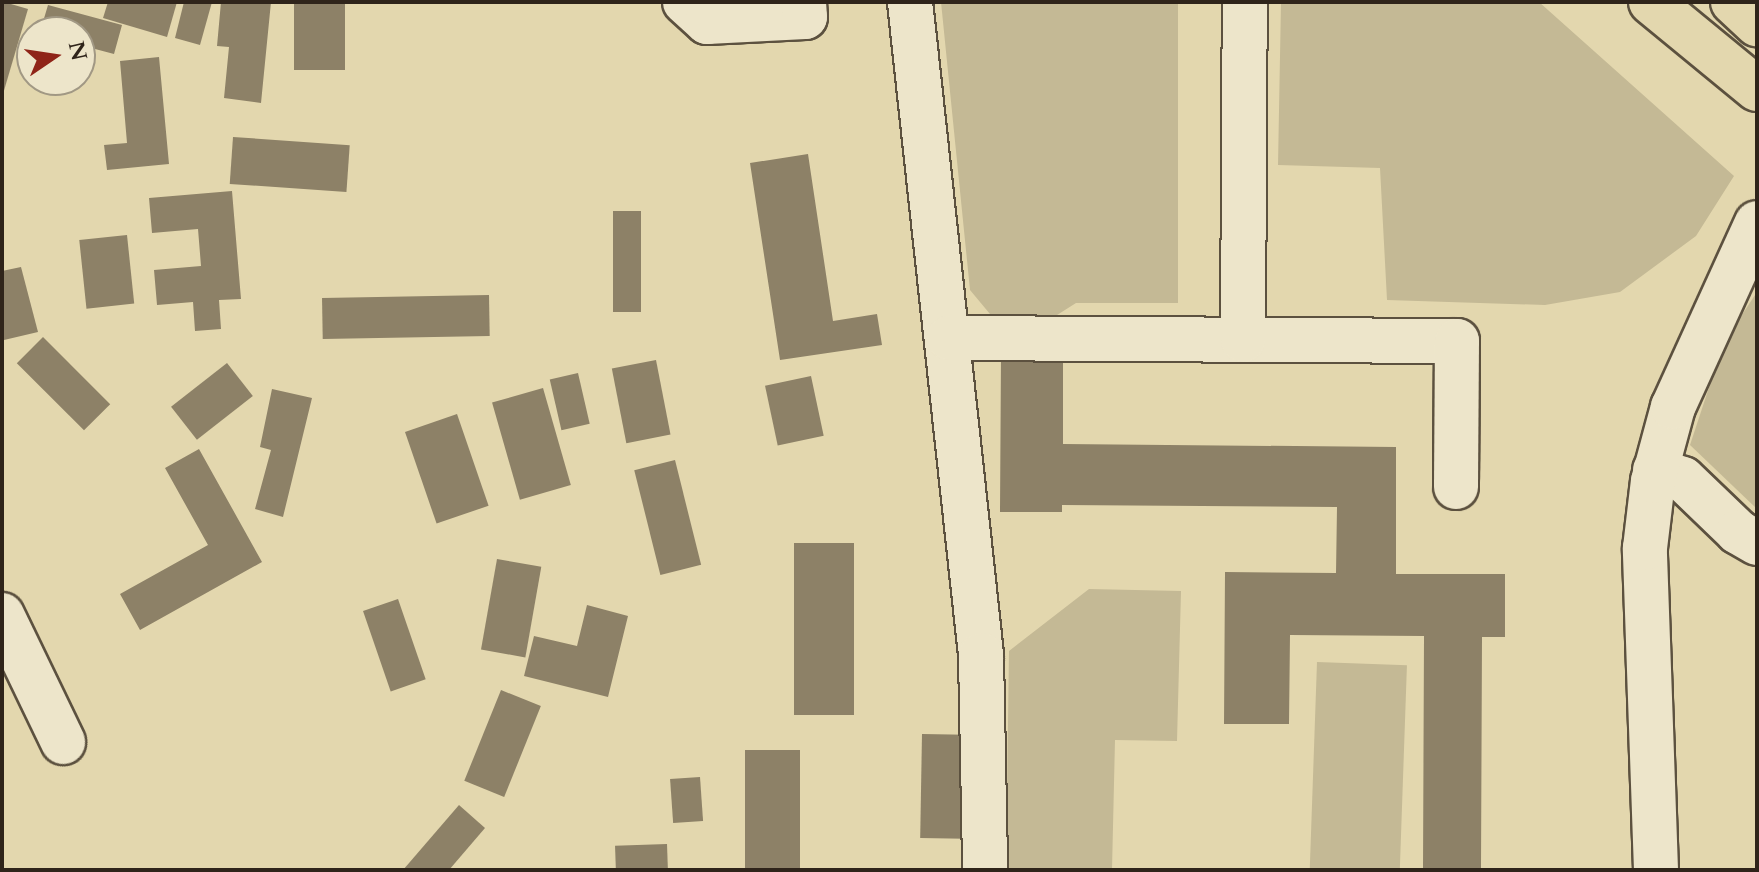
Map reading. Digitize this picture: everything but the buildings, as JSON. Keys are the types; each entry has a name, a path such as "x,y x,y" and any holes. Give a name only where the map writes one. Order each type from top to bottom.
{"main road":[{"path":"1733,2 1757,24"},
{"path":"1664,5 1747,68"}],"street":[{"path":"685,2 707,22 805,17 804,2"},
{"path":"910,2 949,338 981,655 985,870"},
{"path":"1243,340 1245,2"},
{"path":"1656,870 1645,548 1655,470 1673,407 1757,223"},
{"path":"949,338 1457,341 1456,487"},
{"path":"1655,470 1683,479 1738,532 1757,543"},
{"path":"2,615 63,742"}],"shaded area":[{"path":"941,2 1178,2 1178,303 1076,303 1046,322 995,320 970,290"},
{"path":"1281,2 1539,2 1734,176 1696,236 1620,292 1545,305 1387,300 1380,168 1278,165"},
{"path":"1757,292 1757,509 1690,445 1724,342"},
{"path":"1089,589 1181,591 1177,741 1115,740 1112,870 1006,870 1009,651"},
{"path":"1317,662 1407,665 1400,870 1310,870"}]}
